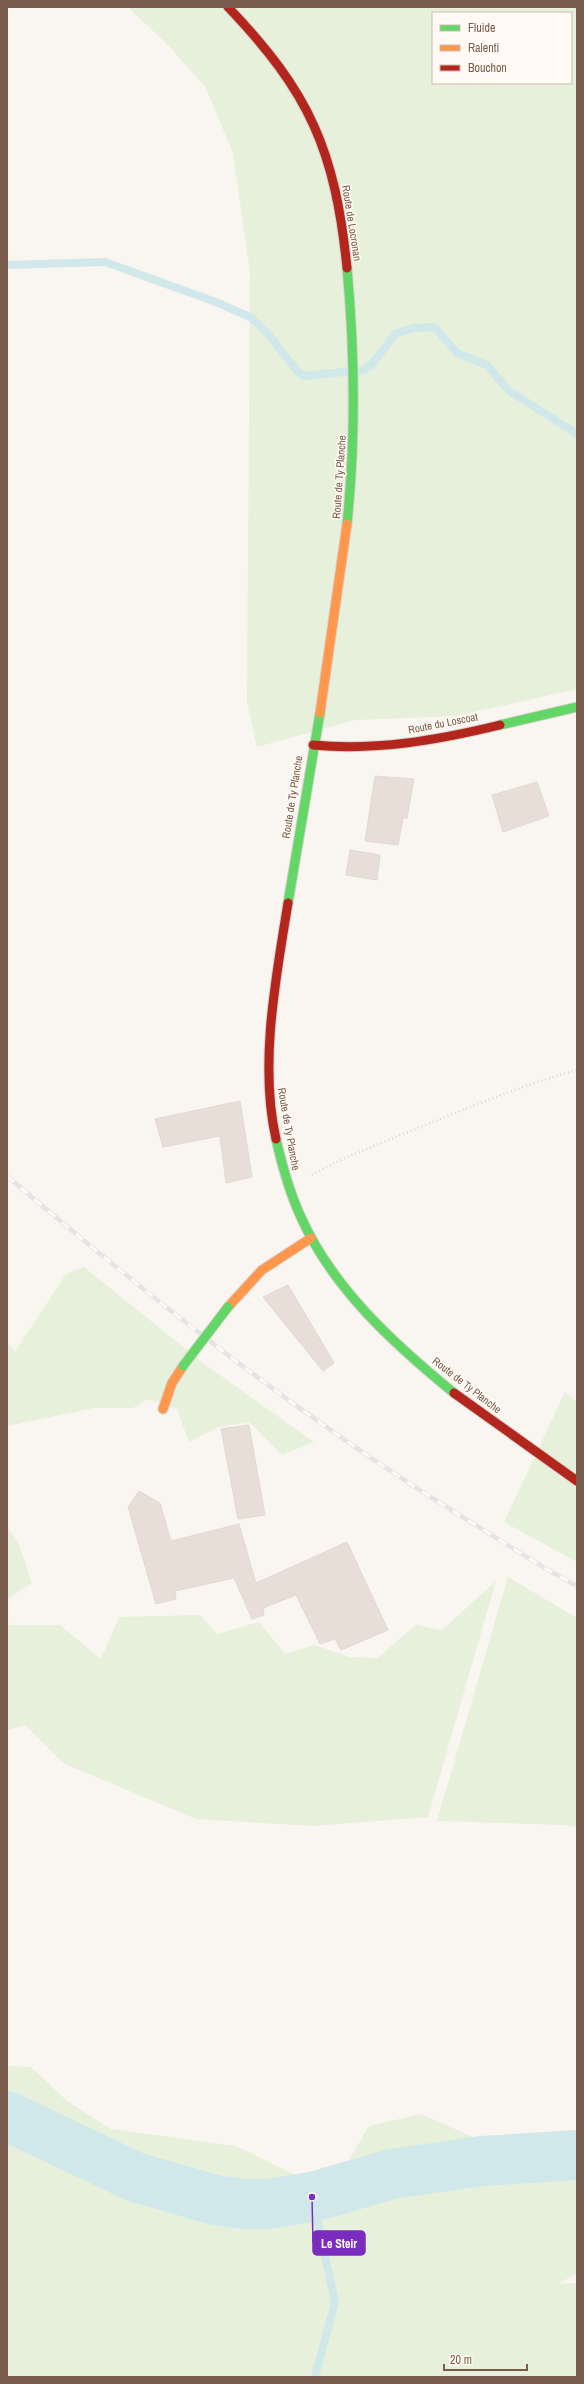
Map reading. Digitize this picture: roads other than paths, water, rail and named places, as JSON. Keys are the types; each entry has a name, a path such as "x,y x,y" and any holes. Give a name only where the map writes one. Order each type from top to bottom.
{"street":[{"name":"Route de Locronan","path":"228,7 253,33 286,78 311,117 325,151 339,204 354,354"},
{"name":"Route de Ty Planche","path":"354,354 354,440 343,559 273,998 269,1087 279,1156 289,1187 311,1238 346,1288 394,1340 475,1408 577,1481"},
{"name":"Route du Loscoat","path":"313,745 348,749 416,741 577,707"},
{"path":"163,1409 172,1383 183,1366 228,1307 262,1270 311,1238"}],"waterway":[{"path":"7,265 105,262 216,302 252,318 268,334 298,372 304,376 364,370 373,363 395,334 413,328 432,327 437,330 457,353 487,365 508,390 577,434"},
{"path":"7,2116 135,2177 215,2200 243,2204 268,2204 312,2197 392,2174 482,2161 577,2155"},
{"path":"312,2197 335,2302 315,2377"}],"railway":[{"path":"7,1176 176,1315 292,1403 412,1485 525,1556 577,1586"}],"place":[{"name":"Le Steir","path":"312,2197"}]}
